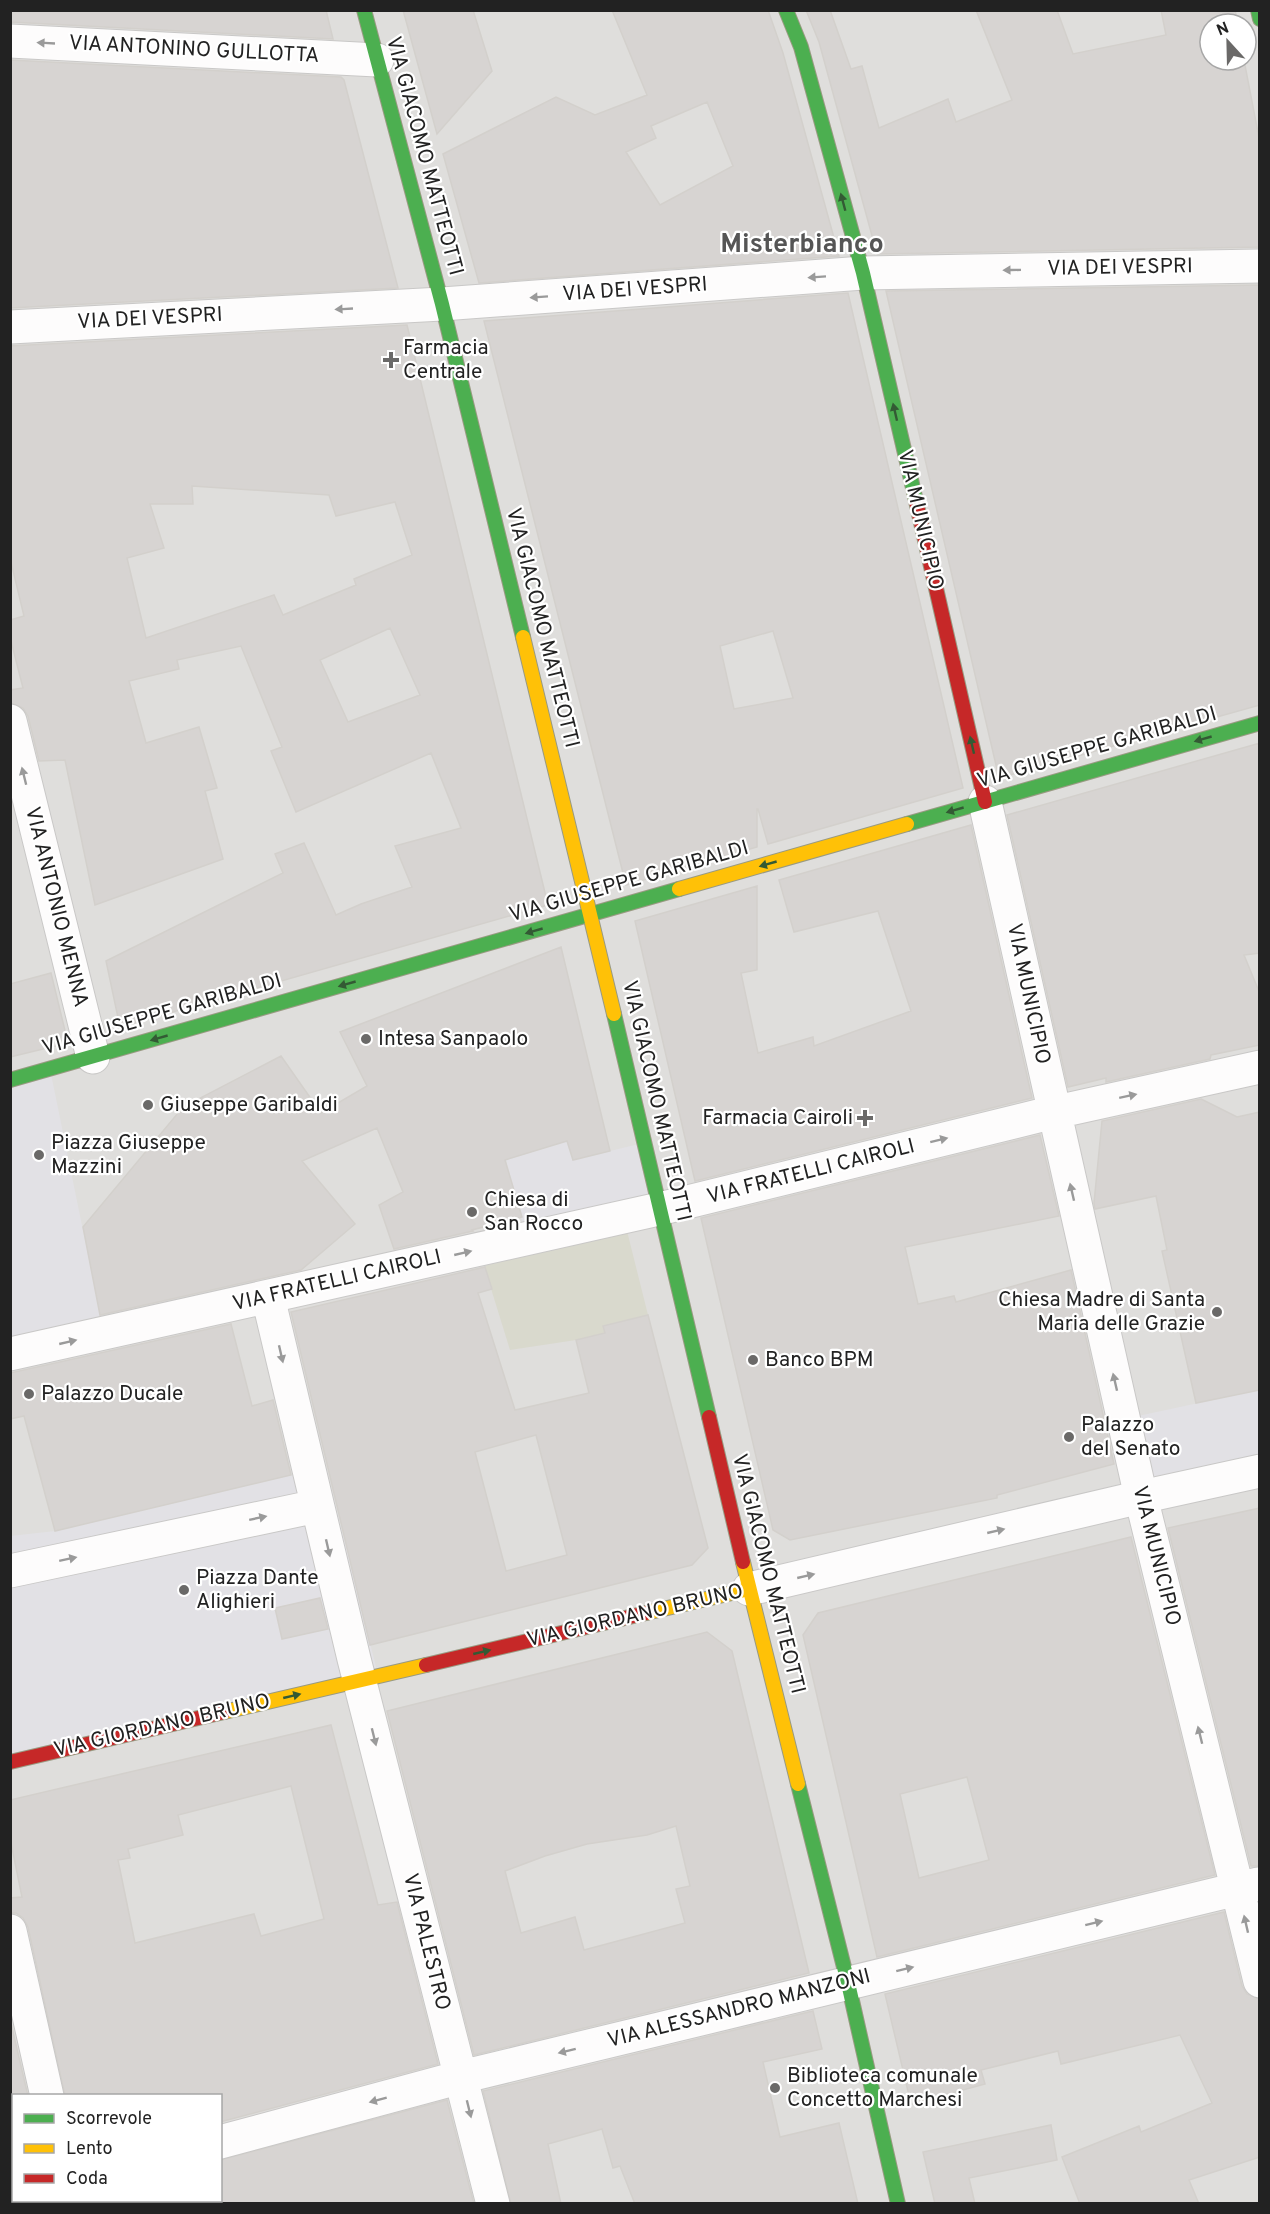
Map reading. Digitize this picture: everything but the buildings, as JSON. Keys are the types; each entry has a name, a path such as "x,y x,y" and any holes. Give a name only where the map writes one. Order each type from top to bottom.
{"main road":[{"name":"VIA GIACOMO MATTEOTTI","path":"364,10 442,304 591,915 749,1589 848,1983 898,2204"},
{"name":"VIA MUNICIPIO","path":"786,10 801,47 863,273 985,802"},
{"path":"1258,10 1260,19"},
{"name":"VIA GIUSEPPE GARIBALDI","path":"10,1080 1260,723"},
{"name":"VIA GIORDANO BRUNO","path":"12,1757 359,1680 749,1589"}],"street":[{"name":"VIA ANTONINO GULLOTTA","path":"10,41 377,60"},
{"name":"VIA DEI VESPRI","path":"10,327 442,304 863,273 1260,266"},
{"name":"VIA ANTONIO MENNA","path":"10,721 93,1057"},
{"name":"VIA MUNICIPIO","path":"985,802 1141,1497 1249,1886 1260,1981"},
{"name":"VIA FRATELLI CAIROLI","path":"10,1354 659,1209 1054,1112 1260,1067"},
{"name":"VIA PALESTRO","path":"268,1297 359,1680 493,2204"},
{"name":"VIA GIORDANO BRUNO","path":"749,1589 1260,1471"},
{"path":"10,1571 317,1506"},
{"name":"VIA ALESSANDRO MANZONI","path":"222,2141 461,2077 1249,1886"},
{"path":"10,1931 21,2028 46,2094"}],"shaded area":[{"path":"11,11 1259,11 1259,2203 11,2203"},
{"name":"Piazza Giuseppe Mazzini","path":"50,1069 104,1333 11,1354 11,1080"},
{"path":"567,1141 573,1160 643,1143 659,1209 527,1239 506,1160"},
{"path":"627,1231 648,1315 603,1326 605,1333 510,1350 484,1266"},
{"path":"1259,1390 1259,1471 1141,1497 1124,1419"},
{"name":"Piazza Dante Alighieri","path":"326,1467 378,1675 11,1762 10,1536 55,1531"}],"traffic: fast":[{"path":"364,10 442,304 523,637"},
{"path":"786,10 801,47 863,273 916,501"},
{"path":"1258,10 1260,19"},
{"path":"907,824 1260,723"},
{"path":"10,1080 679,889"},
{"path":"614,1014 709,1417"},
{"path":"798,1784 848,1983 898,2204"}],"traffic: slow":[{"path":"523,637 614,1014"},
{"path":"679,889 907,824"},
{"path":"743,1562 798,1784"},
{"path":"646,1613 749,1589"},
{"path":"224,1712 426,1665"}],"traffic: jam":[{"path":"916,501 985,802"},
{"path":"709,1417 743,1562"},
{"path":"426,1665 646,1613"},
{"path":"10,1762 224,1712"}],"place":[{"name":"Farmacia Centrale","path":"391,360"},
{"name":"Intesa Sanpaolo","path":"366,1039"},
{"name":"Giuseppe Garibaldi","path":"148,1105"},
{"name":"Farmacia Cairoli","path":"865,1118"},
{"name":"Piazza Giuseppe Mazzini","path":"39,1155"},
{"name":"Chiesa di San Rocco","path":"472,1212"},
{"name":"Chiesa Madre di Santa Maria delle Grazie","path":"1217,1312"},
{"name":"Banco BPM","path":"753,1360"},
{"name":"Palazzo Ducale","path":"29,1394"},
{"name":"Palazzo del Senato","path":"1069,1437"},
{"name":"Piazza Dante Alighieri","path":"184,1590"},
{"name":"Biblioteca comunale Concetto Marchesi","path":"775,2088"}],"district":[{"name":"Misterbianco","path":"802,245"}]}
